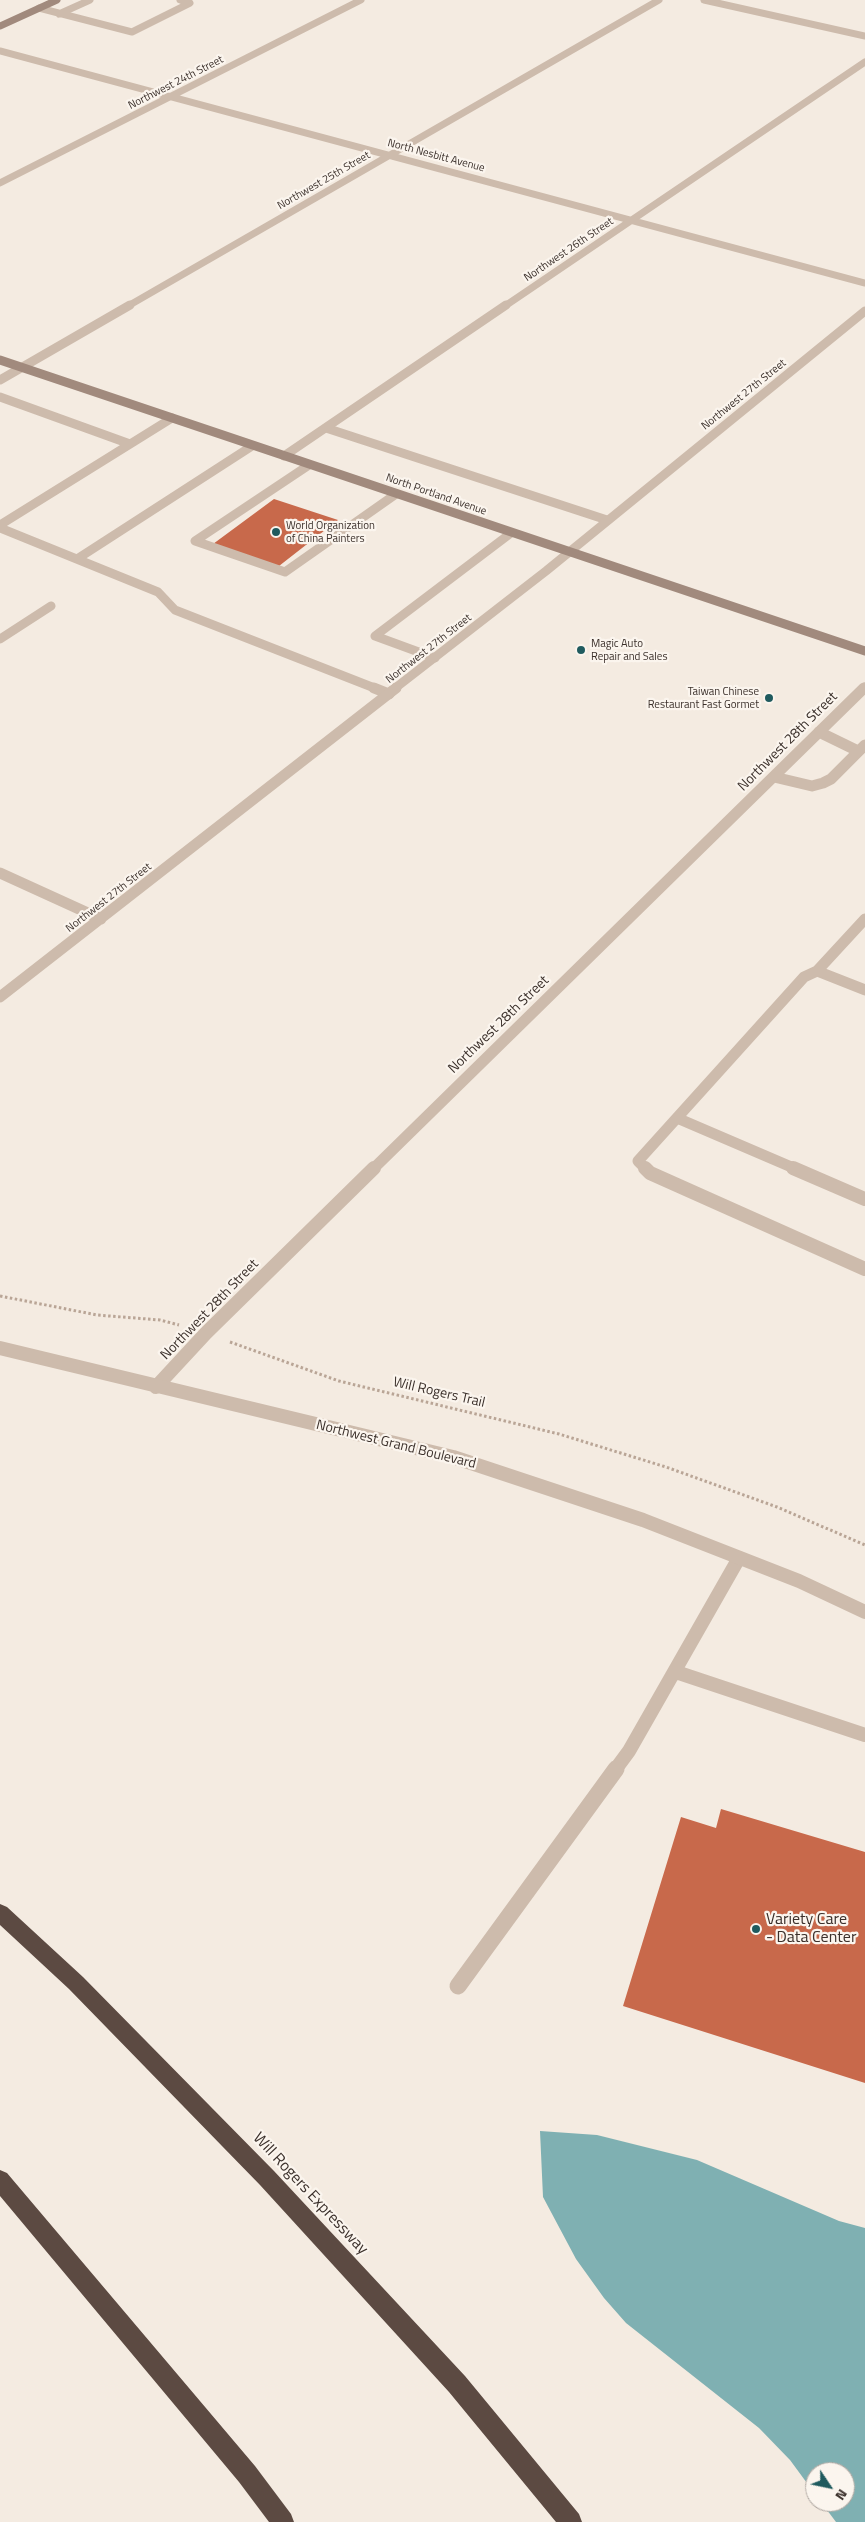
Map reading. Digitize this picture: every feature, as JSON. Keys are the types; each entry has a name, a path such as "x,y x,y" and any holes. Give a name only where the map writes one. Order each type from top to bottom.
{"highway":[{"name":"Will Rogers Expressway","path":"0,1913 76,1983 267,2178 457,2384 571,2522"},
{"path":"0,2180 247,2474 283,2522"}],"main road":[{"path":"0,26 57,0"},
{"name":"North Portland Avenue","path":"0,360 865,651"}],"street":[{"path":"59,14 90,0"},
{"path":"39,8 132,32 190,3 180,0"},
{"name":"Northwest 24th Street","path":"0,183 361,0"},
{"name":"Northwest 25th Street","path":"0,380 659,0"},
{"path":"704,0 865,36"},
{"name":"North Nesbitt Avenue","path":"0,51 865,283"},
{"name":"Northwest 26th Street","path":"284,456 865,62"},
{"name":"Northwest 27th Street","path":"0,997 569,552 865,311"},
{"path":"0,397 130,444"},
{"path":"0,527 172,418"},
{"path":"326,428 607,520"},
{"path":"77,559 252,446"},
{"path":"308,465 195,541 285,572 396,494"},
{"path":"0,527 158,592 175,610 389,694"},
{"path":"435,658 375,636 511,532"},
{"path":"0,639 51,606"},
{"name":"Northwest 28th Street","path":"156,1387 206,1333 819,732 862,693"},
{"path":"774,777 800,784 818,785 831,779 862,748 819,732"},
{"path":"0,873 101,919"},
{"path":"865,919 818,972 804,977 638,1161 650,1173 865,1269"},
{"path":"818,972 865,990"},
{"path":"677,1118 865,1199"},
{"name":"Northwest Grand Boulevard","path":"0,1348 453,1457 643,1520 799,1581 865,1612"},
{"path":"458,1986 629,1751 676,1672 739,1558"},
{"path":"676,1672 865,1735"}],"path":[{"name":"Will Rogers Trail","path":"0,1296 97,1315 160,1320 206,1333 339,1381 550,1432 666,1467 777,1506 865,1545"}],"water":[{"path":"540,2131 597,2135 697,2160 839,2221 865,2228 865,2522 836,2522 828,2512 855,2512 855,2462 805,2462 805,2480 790,2460 759,2428 626,2323 604,2298 576,2259 543,2197"}],"building":[{"name":"World Organization of China Painters","path":"274,499 338,520 279,566 213,544"},
{"name":"Variety Care - Data Center","path":"721,1809 865,1852 865,2083 623,2006 681,1817 716,1828"}],"place":[{"name":"World Organization of China Painters","path":"276,532"},
{"name":"Magic Auto Repair and Sales","path":"581,650"},
{"name":"Taiwan Chinese Restaurant Fast Gormet","path":"769,698"},
{"name":"Variety Care - Data Center","path":"756,1929"}]}
